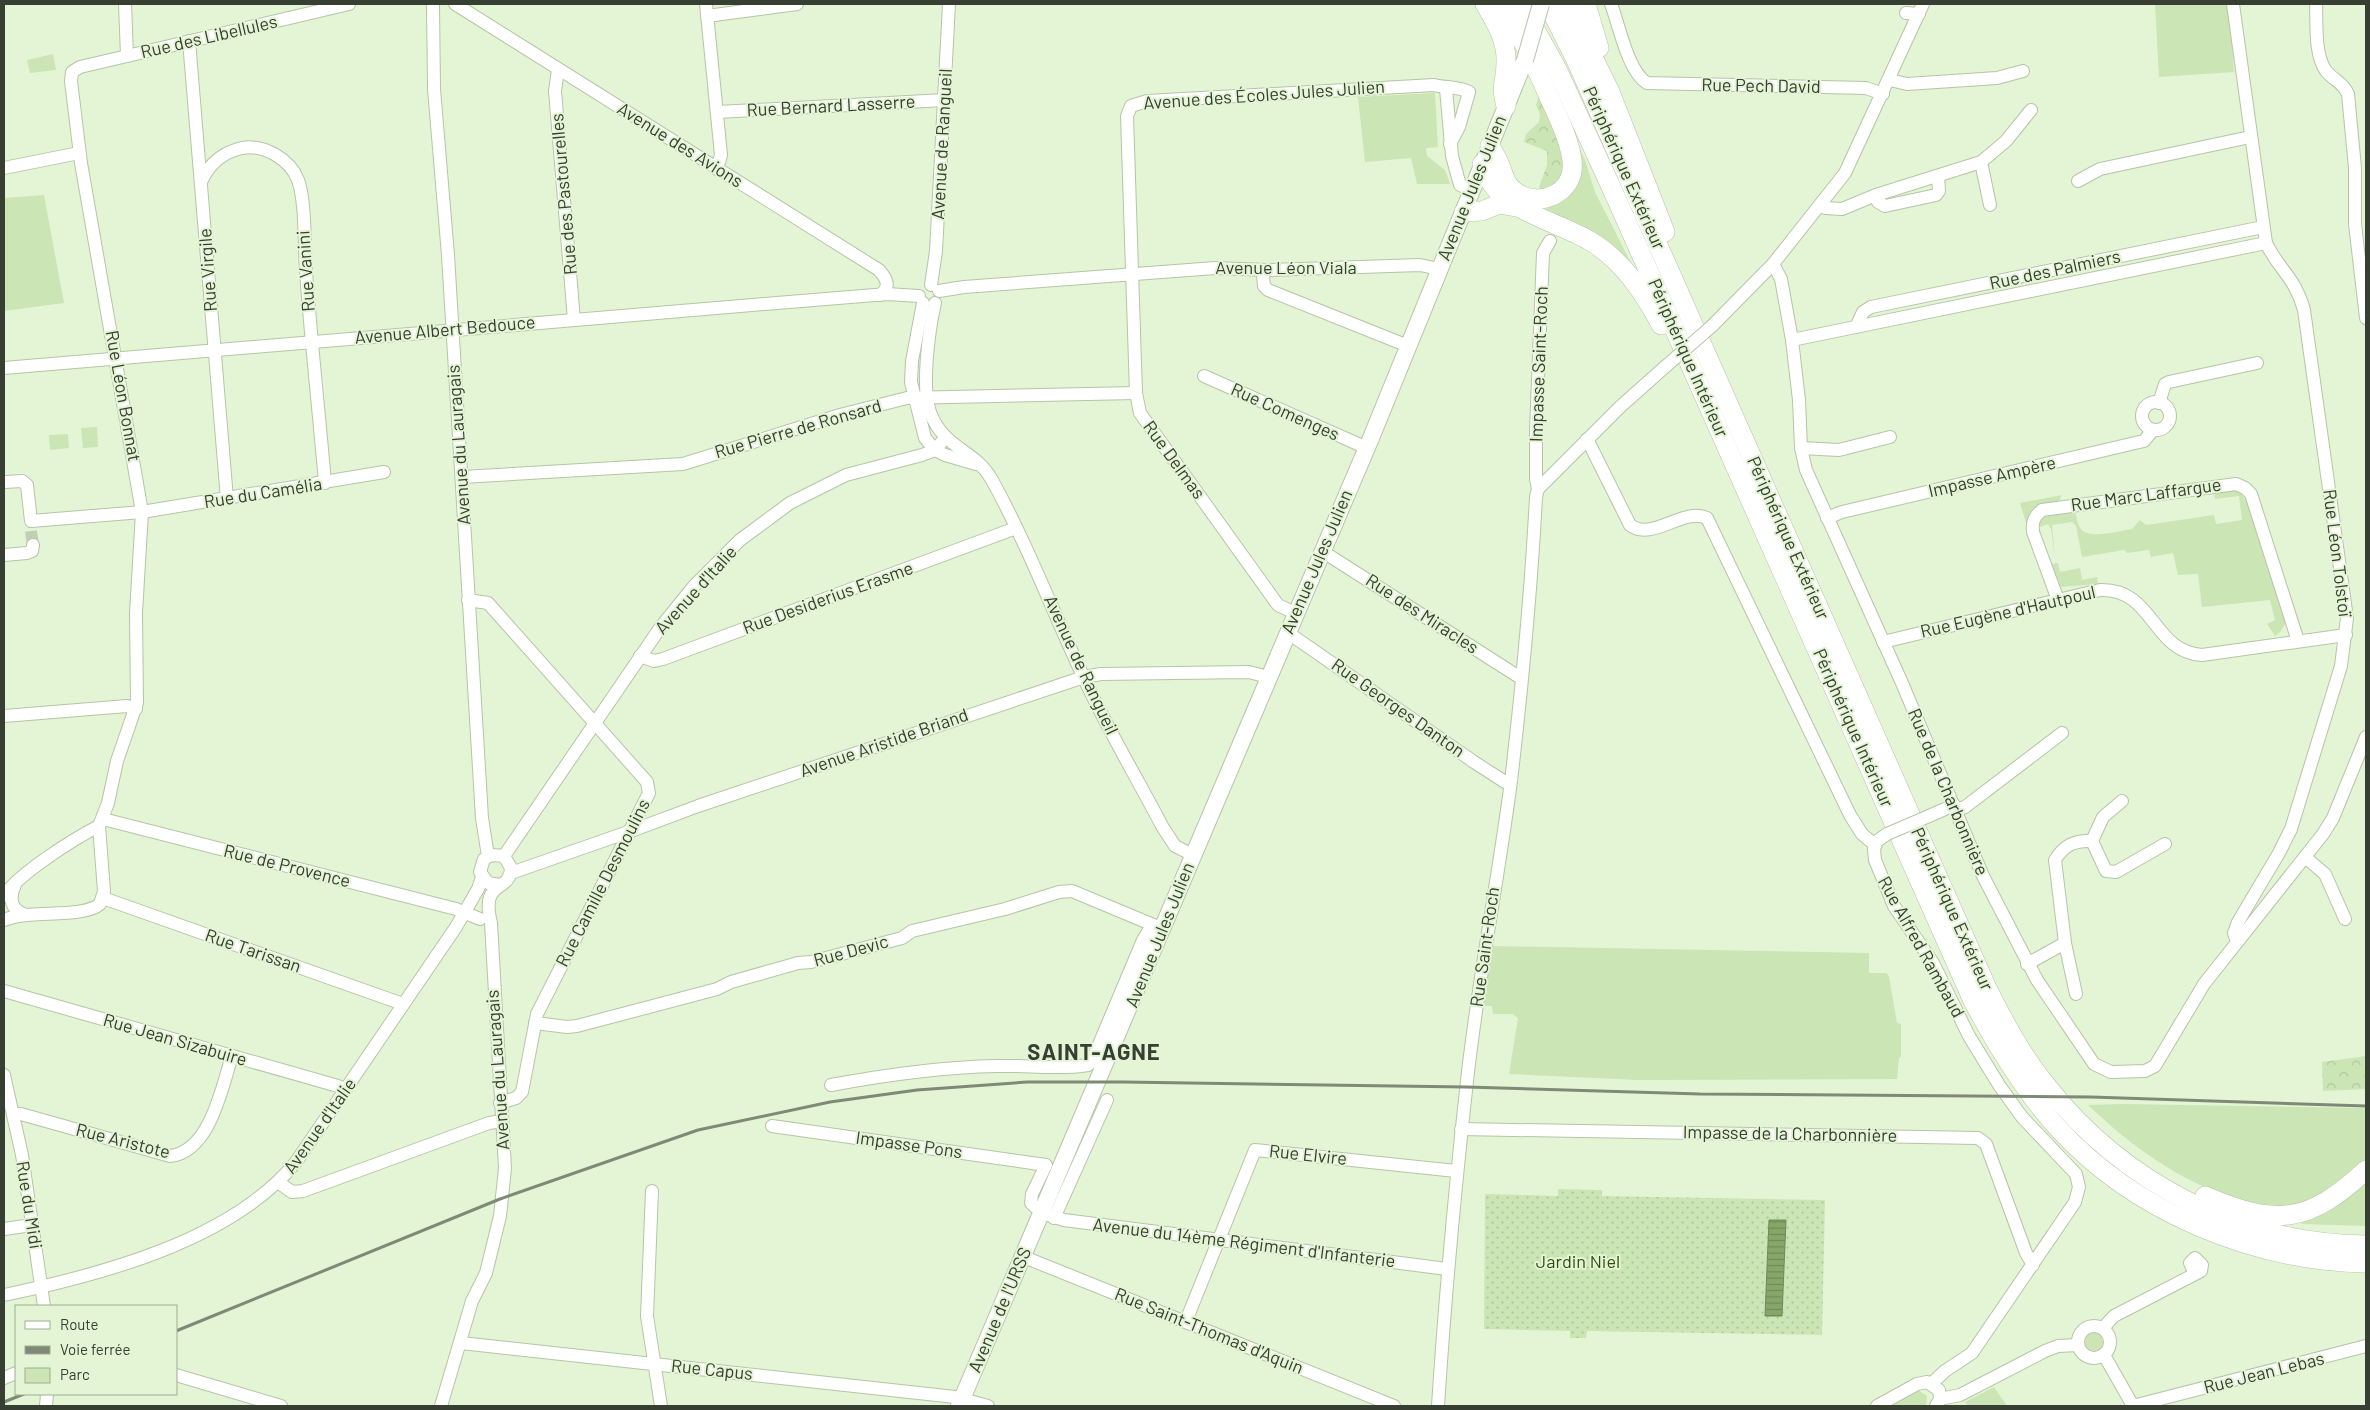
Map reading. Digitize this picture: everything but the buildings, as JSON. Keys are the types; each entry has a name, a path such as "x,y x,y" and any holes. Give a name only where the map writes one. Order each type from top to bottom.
{"highway":[{"path":"1485,4 1504,40 1506,65 1502,90 1506,106"},
{"path":"1490,146 1500,165 1502,177 1515,192 1523,197 1533,199 1553,197 1568,184 1573,163 1562,126 1539,74 1502,4"},
{"name":"Périphérique Intérieur","path":"1521,4 1557,69 1973,1001 2003,1055 2041,1108 2081,1150 2107,1172 2168,1212 2226,1237 2258,1247 2300,1256 2366,1263"},
{"name":"Périphérique Extérieur","path":"1548,4 1576,60 1987,988 2005,1024 2040,1077 2090,1135 2112,1154 2169,1192 2233,1221 2300,1238 2366,1245"},
{"path":"1567,4 1610,92 1686,288 1686,309"},
{"path":"1586,4 1607,74 1610,92"},
{"path":"1482,164 1485,175 1494,190 1520,207 1591,242 1624,270 1654,311 1680,366 1696,380"},
{"path":"1464,212 1482,211 1499,204 1520,207"},
{"path":"2090,1135 2108,1140 2137,1160 2176,1182 2236,1208 2260,1214 2278,1216 2312,1210 2341,1194 2366,1170"}],"main road":[{"name":"Avenue Jules Julien","path":"1107,1062 1157,927 1193,855 1464,212 1471,190 1525,60 1541,4"},
{"name":"Avenue de l'URSS","path":"961,1402 1024,1257 1048,1216 1107,1062"}],"street":[{"path":"126,4 127,56"},
{"name":"Rue des Libellules","path":"127,56 349,4"},
{"name":"Avenue du Lauragais","path":"432,4 434,89 462,477 482,818 488,856"},
{"name":"Avenue des Avions","path":"455,4 879,270 886,278 887,284 883,295"},
{"path":"717,169 720,155 718,112 706,10 797,4"},
{"name":"Avenue de Rangueil","path":"934,450 924,438 913,398 912,361 936,251 949,4"},
{"name":"Rue Pech David","path":"1612,4 1630,59 1639,78 1647,82 1866,88 1883,94"},
{"path":"2233,4 2266,244"},
{"path":"2316,4 2320,58 2326,71 2345,86 2348,94 2355,168 2355,224 2366,318"},
{"path":"1538,489 1587,438 1712,326 1773,264 1822,204 1845,173 1890,80 1916,10"},
{"name":"Rue Virgile","path":"189,41 216,348 227,499"},
{"name":"Rue Léon Bonnat","path":"103,898 101,823 117,761 136,709 136,613 142,512 79,153 72,72 80,67 127,56"},
{"name":"Rue des Pastourelles","path":"558,69 555,91 574,320"},
{"path":"1890,80 1907,84 1997,78 2023,71"},
{"name":"Avenue des Écoles Jules Julien","path":"1133,275 1127,116 1131,106 1147,101 1354,89 1434,85 1446,89 1463,88 1469,92 1459,127 1450,144"},
{"path":"1446,89 1449,97 1450,144 1460,186 1471,190"},
{"name":"Rue Bernard Lasserre","path":"718,112 945,100"},
{"path":"1822,204 1825,208 1842,209 1876,195 1981,162 2006,141 2031,110"},
{"path":"2078,181 2100,169 2250,137"},
{"name":"Rue Vanini","path":"202,180 212,165 226,154 248,147 273,153 290,168 298,180 302,200 325,483"},
{"path":"4,168 79,153"},
{"path":"1981,162 1990,205"},
{"path":"1876,195 1878,202 1885,206 1936,195 1939,191 1938,176"},
{"path":"1831,192 1847,202 1857,202"},
{"name":"Rue des Palmiers","path":"1856,327 1863,312 1871,307 2263,227"},
{"name":"Impasse Saint-Roch","path":"1538,489 1536,463 1543,253 1550,241"},
{"name":"Rue des Palmiers","path":"1792,340 2266,244"},
{"name":"Rue Léon Tolstoï","path":"2237,942 2234,933 2238,922 2291,829 2341,666 2347,618 2304,310 2295,284 2270,254 2266,244"},
{"name":"Rue de la Charbonnière","path":"1773,264 1781,279 1792,340 1799,400 1801,448 1806,470 1883,642 1990,892 2027,964 2094,1064 2111,1072 2145,1071 2155,1066 2204,984 2237,942"},
{"name":"Avenue Léon Viala","path":"1133,275 1214,268 1266,270 1420,265 1439,269"},
{"path":"1266,270 1263,275 1264,286 1268,290 1408,346"},
{"name":"Avenue Albert Bedouce","path":"4,368 216,348 883,295 928,294 1133,275"},
{"name":"Rue Delmas","path":"1133,275 1136,393 1140,413 1278,605 1295,614"},
{"name":"Avenue de Rangueil","path":"928,294 927,397 933,419 945,438 981,465 991,478 1084,677 1169,839 1178,848 1193,855"},
{"path":"2153,430 2146,426 2142,415 2148,405 2159,402 2165,384 2257,362"},
{"name":"Rue Comenges","path":"1204,376 1366,448"},
{"name":"Rue Pierre de Ronsard","path":"462,477 683,464 840,415 913,398 1136,393"},
{"name":"Impasse Ampère","path":"1827,518 1842,512 2144,441 2153,430 2161,429 2169,421 2168,410 2159,402"},
{"path":"1801,448 1839,450 1890,437"},
{"path":"945,438 934,450 981,465"},
{"path":"1587,438 1630,525 1635,529 1647,529 1694,516 1707,518 1850,815 1862,834 1875,844 1887,834 1928,816 1965,807 2062,733"},
{"name":"Avenue d'Italie","path":"504,856 660,628 694,586 740,540 782,508 846,476 934,450"},
{"path":"1536,463 1550,470 1558,468"},
{"name":"Rue du Camélia","path":"5,482 22,481 27,485 31,526 227,499 384,472"},
{"name":"Rue Marc Laffargue","path":"2058,600 2033,532 2032,523 2035,516 2042,510 2236,484 2245,488 2251,494 2298,641"},
{"name":"Rue Saint-Roch","path":"1438,1406 1456,1171 1482,963 1510,782 1522,677 1538,489"},
{"name":"Rue Desiderius Erasme","path":"640,656 654,661 663,659 1016,528"},
{"path":"4,555 27,553 32,551 32,545"},
{"name":"Rue des Miracles","path":"1322,551 1516,675 1522,677"},
{"name":"Rue Eugène d'Hautpoul","path":"1883,642 2100,590 2115,589 2127,594 2173,644 2191,654 2202,655 2346,634"},
{"name":"Rue Camille Desmoulins","path":"468,600 488,603 648,782 649,793 631,832 542,1001 535,1023 522,1092 516,1098 500,1103"},
{"name":"Rue Georges Danton","path":"1287,632 1474,762 1505,782 1510,782"},
{"name":"Avenue Aristide Briand","path":"511,873 631,832 707,803 1084,677 1101,674 1249,672 1268,677"},
{"path":"4,716 127,706 136,709"},
{"path":"2237,942 2305,857 2333,818 2366,737"},
{"path":"2122,801 2103,817 2092,842 2106,871 2116,872 2165,844"},
{"path":"4,896 16,882 101,823"},
{"name":"Rue de Provence","path":"101,823 473,915"},
{"path":"2076,994 2065,943 2055,860 2061,851 2070,844 2092,842"},
{"name":"Rue Alfred Rambaud","path":"1875,844 1875,860 1890,898 1933,963 1979,1054 2022,1117 2076,1174 2079,1187 2075,1202 1972,1353 1945,1371 1931,1384"},
{"path":"473,915 480,899 478,889 482,877 482,863 488,856 496,854 504,856 510,864 511,873 507,880 500,885 487,901"},
{"path":"2305,857 2325,874 2345,919"},
{"path":"482,877 492,885 500,885"},
{"path":"16,882 11,900 14,908 26,915"},
{"name":"Rue Devic","path":"535,1023 566,1027 633,1012 798,963 820,960 902,938 912,931 1005,909 1059,892 1072,892 1157,927"},
{"path":"4,920 26,915 91,910 100,904 103,898"},
{"name":"Rue Tarissan","path":"103,898 403,1004"},
{"name":"Avenue du Lauragais","path":"441,1406 472,1301 486,1273 497,1233 504,1168 490,941 491,923 487,901"},
{"name":"Avenue d'Italie","path":"4,1295 117,1267 192,1237 217,1225 254,1202 281,1180 456,927 473,915 487,901"},
{"name":"Avenue du Lauragais","path":"473,915 486,926 490,941"},
{"name":"Avenue Jules Julien","path":"831,1085 885,1076 958,1068 1082,1066 1092,1062 1143,940 1157,927"},
{"path":"2027,964 2065,943"},
{"name":"Rue Jean Sizabuire","path":"4,991 345,1090"},
{"name":"Rue Aristote","path":"13,1114 21,1114 162,1154 178,1155 192,1145 210,1123 232,1056"},
{"name":"Rue du Midi","path":"4,1075 13,1114 44,1305"},
{"name":"Avenue de l'URSS","path":"1048,1216 1107,1100"},
{"path":"281,1180 298,1192 489,1123 502,1121"},
{"name":"Impasse Pons","path":"772,1126 1046,1165 1032,1194 1031,1203 1048,1216"},
{"name":"Impasse de la Charbonnière","path":"1461,1128 1978,1138 1986,1144 2026,1252 2033,1265"},
{"name":"Rue Elvire","path":"1186,1321 1217,1241 1256,1150 1456,1171"},
{"path":"652,1190 647,1316 661,1406"},
{"name":"Avenue du 14ème Régiment d'Infanterie","path":"1048,1216 1217,1241 1447,1269"},
{"path":"4,1229 32,1225"},
{"name":"Rue Saint-Thomas d'Aquin","path":"1024,1257 1394,1406"},
{"path":"2103,1328 2114,1316 2193,1275"},
{"path":"2123,1406 2098,1363 2098,1357 2110,1344 2107,1332 2097,1326 2084,1328 2078,1339 2078,1345 2083,1354 2098,1357 2133,1406"},
{"name":"Rue Capus","path":"461,1343 654,1364 983,1404"},
{"path":"1877,1406 1916,1384 1931,1384 1939,1390 1938,1403 1960,1395 2045,1350 2058,1346 2078,1345"},
{"name":"Rue Jean Lebas","path":"2133,1406 2366,1346"},
{"path":"178,1376 281,1406"}],"green space":[{"path":"2155,4 2229,4 2234,72 2159,77"},
{"path":"53,54 56,70 30,73 27,60"},
{"path":"1435,93 1438,147 1426,148 1427,156 1445,170 1450,184 1417,184 1411,158 1365,162 1358,97"},
{"path":"1542,94 1564,160 1561,181 1541,193 1539,187 1547,165 1547,151 1524,142 1526,134 1539,122 1540,114 1536,105 1539,95"},
{"path":"1573,135 1585,160 1595,192 1635,271 1536,206"},
{"path":"44,195 64,303 4,311 4,198"},
{"path":"97,427 98,447 83,448 81,428"},
{"path":"68,434 69,448 50,450 49,435"},
{"path":"2237,490 2245,499 2259,532 2286,623 2275,636 2267,624 2275,620 2270,600 2202,607 2198,574 2178,575 2173,553 2151,557 2149,550 2127,553 2124,550 2082,557 2076,526 2072,522 2052,525 2055,558 2051,529 2048,524 2040,527 2039,524 2046,515 2075,511 2080,528 2086,533 2092,534 2106,534 2132,529 2140,520 2146,525 2214,515 2216,524 2242,520 2239,496 2215,499 2214,492"},
{"path":"2062,495 2058,503 2028,530 2020,503"},
{"path":"2058,563 2060,572 2080,568 2082,580 2097,577 2098,584 2061,587 2052,564"},
{"path":"1492,946 1869,953 1869,973 1886,973 1889,976 1897,1023 1901,1024 1901,1057 1899,1058 1897,1079 1638,1080 1509,1074 1518,1018 1512,1014 1493,1014 1492,1006 1484,1006"},
{"path":"2366,1056 2366,1089 2323,1091 2322,1062"},
{"path":"2088,1105 2366,1108 2366,1162 2329,1190 2307,1203 2289,1208 2272,1208 2255,1204 2216,1192 2195,1183 2157,1161 2122,1135"},
{"path":"2366,1179 2366,1226 2302,1224 2299,1219"},
{"name":"Jardin Niel","path":"1558,1189 1602,1190 1602,1196 1825,1200 1822,1335 1587,1331 1586,1338 1570,1338 1570,1331 1484,1329 1485,1194 1558,1196"},
{"path":"2094,1333 2100,1336 2103,1342 2100,1348 2094,1351 2088,1348 2085,1342 2088,1336"},
{"path":"1994,1387 2007,1406 1968,1406 1965,1402"},
{"path":"1918,1390 1927,1396 1926,1406 1883,1406"}],"shaded area":[{"path":"1769,1220 1786,1220 1782,1316 1765,1316"}],"tunnel":[{"path":"31,531 33,545"}],"railway":[{"path":"178,1330 500,1199 698,1130 830,1102 917,1090 1027,1082 1123,1082 1466,1087 1700,1094 2091,1097 2366,1106"},
{"path":"4,1402 22,1395"}],"district":[{"name":"SAINT-AGNE","path":"1094,1052"}]}
